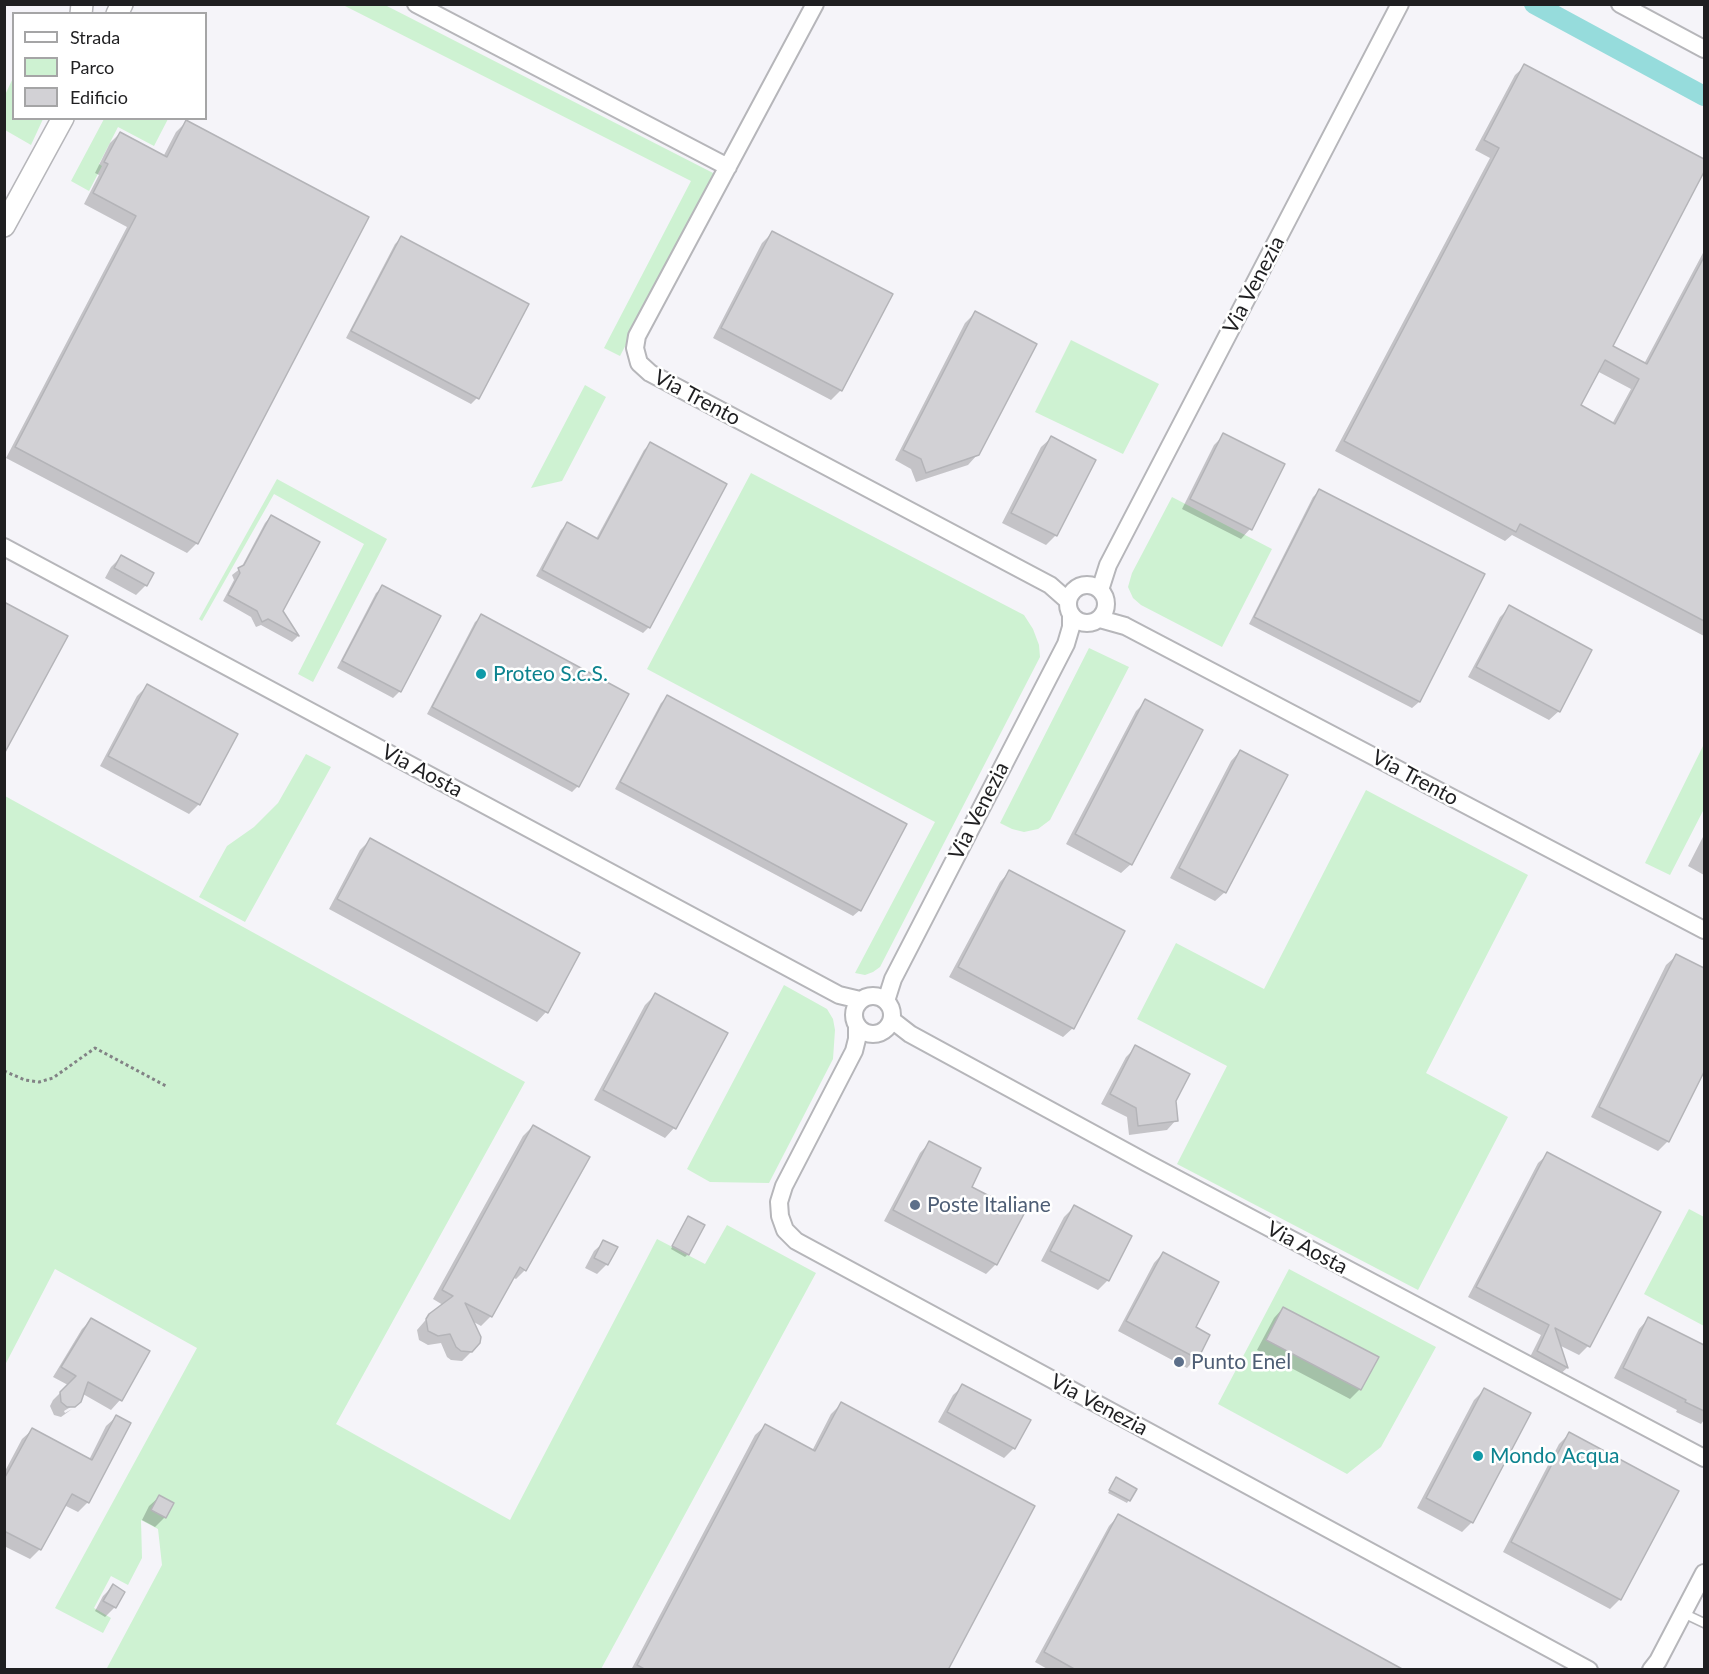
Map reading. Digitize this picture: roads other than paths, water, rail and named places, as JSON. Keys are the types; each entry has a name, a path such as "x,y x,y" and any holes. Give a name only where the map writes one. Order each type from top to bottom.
{"street":[{"path":"416,4 728,167"},
{"name":"Via Trento","path":"815,4 637,336 635,348 639,363 650,374 1704,930"},
{"name":"Via Venezia","path":"1400,4 1108,565 1071,627 1066,644 893,979 857,1040 854,1051 784,1186 779,1202 780,1216 785,1230 796,1241 1589,1670"},
{"path":"1620,4 1704,49"},
{"path":"4,226 61,121"},
{"name":"Via Aosta","path":"4,547 839,995 896,1030 910,1034 1147,1163 1704,1458"},
{"path":"1655,1667 1704,1573"}],"lane":[{"path":"1683,1613 1704,1623"}],"waterway":[{"path":"1534,4 1704,96"}],"place":[{"name":"Proteo S.c.S.","path":"481,674"},
{"name":"Poste Italiane","path":"915,1205"},
{"name":"Punto Enel","path":"1179,1362"},
{"name":"Mondo Acqua","path":"1478,1456"}]}
